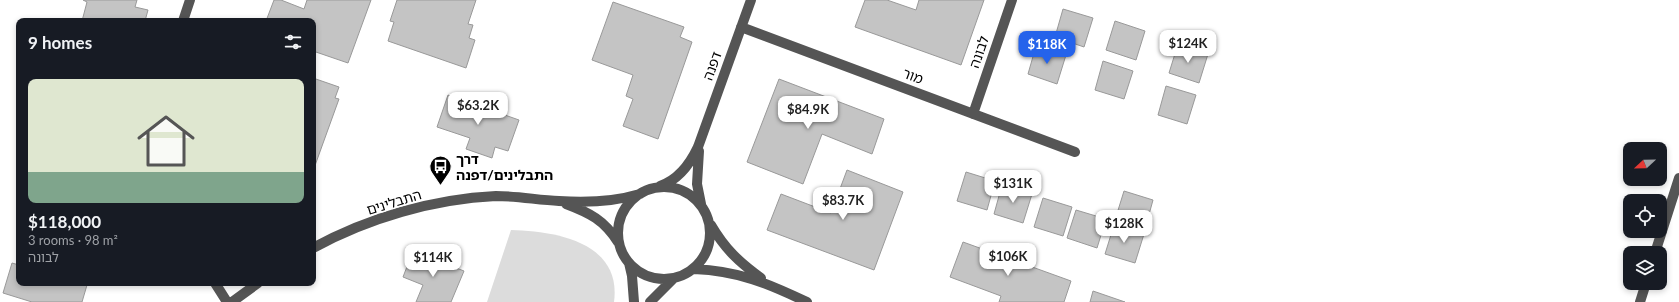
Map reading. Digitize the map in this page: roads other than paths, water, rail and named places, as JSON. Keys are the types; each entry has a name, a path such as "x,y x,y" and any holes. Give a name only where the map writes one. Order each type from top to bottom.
{"street":[{"path":"184,18 190,0"},
{"name":"דפנה","path":"654,188 667,184 681,172 696,152 751,0"},
{"name":"לבונה","path":"973,114 1012,0"},
{"name":"מור","path":"741,27 1075,152"},
{"name":"דפנה","path":"701,141 696,172 697,190 701,206"},
{"path":"1657,246 1679,178"},
{"path":"634,302 632,276 629,263 619,243 618,229 622,215 629,203 640,194 654,188 661,187 676,188 688,194 701,206 709,223 725,247 742,264 769,284"},
{"name":"התבלינים","path":"316,246 345,232 373,222 433,205 464,199 496,196 528,197 559,201 612,201 640,194"},
{"name":"התבלינים","path":"559,201 586,212 598,219 609,229 619,243"},
{"path":"694,269 707,252 710,238 709,223"},
{"path":"629,263 646,276 660,279 674,278 694,269 727,271 769,284 807,302"},
{"path":"650,302 674,278"},
{"path":"217,286 228,302"},
{"path":"232,302 254,286"},
{"path":"1640,302 1644,290"}],"place":[{"name":"דרך התבלינים/דפנה","path":"440,186"}]}
